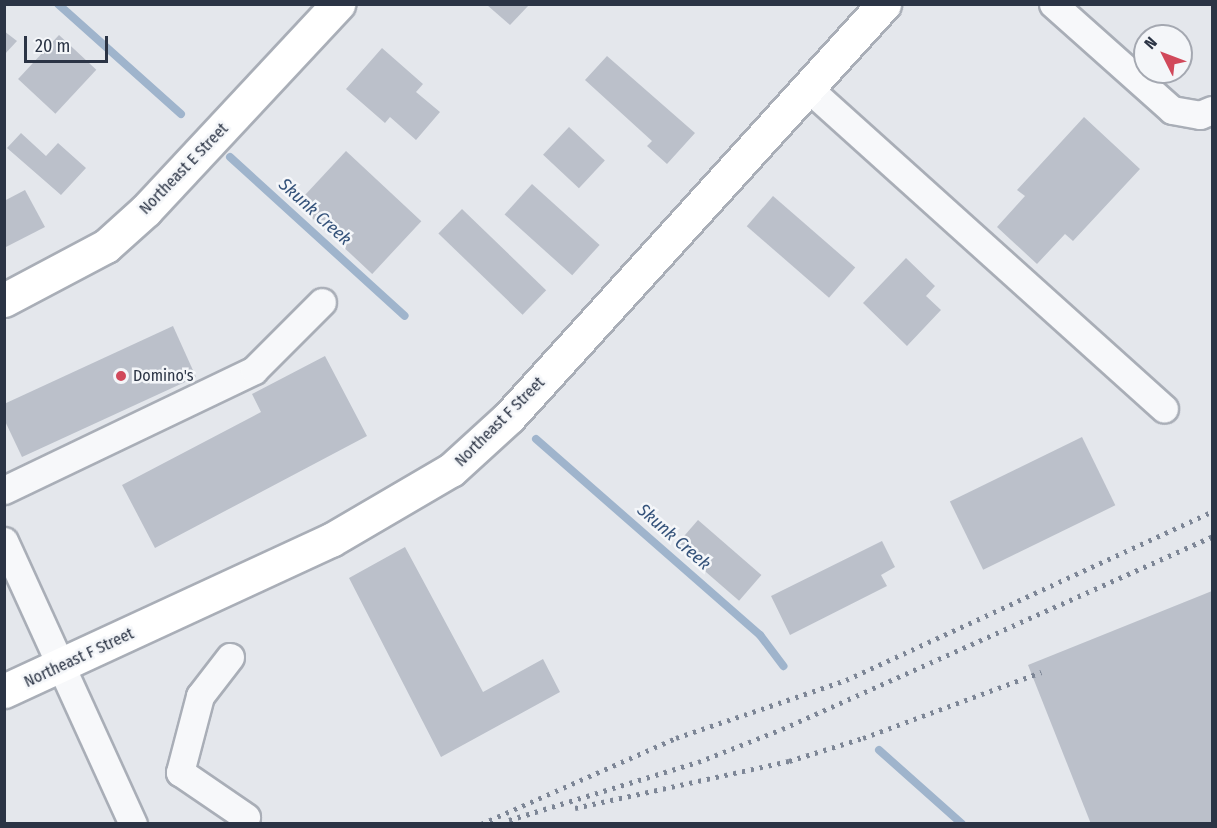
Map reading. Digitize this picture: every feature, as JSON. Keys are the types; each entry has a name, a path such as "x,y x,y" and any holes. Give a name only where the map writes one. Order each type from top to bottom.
{"main road":[{"name":"Northeast E Street","path":"4,300 106,246 154,201 338,4"},
{"name":"Northeast F Street","path":"4,691 63,666 331,540 451,470 509,417 884,4"}],"street":[{"path":"1053,4 1172,111 1200,115 1212,110"},
{"path":"808,88 1164,409"},
{"path":"4,490 254,370 322,302"},
{"path":"4,541 134,824"},
{"path":"230,657 200,696 180,772 246,817"}],"building":[{"path":"487,5 529,5 510,25"},
{"path":"4,31 17,41 4,55"},
{"path":"59,35 96,70 55,114 18,79"},
{"path":"382,48 423,84 416,92 440,112 416,140 390,117 385,123 346,89"},
{"path":"607,56 695,133 667,164 647,146 652,141 585,80"},
{"path":"1084,117 1140,169 1073,241 1065,234 1037,264 997,227 1025,196 1017,190"},
{"path":"569,127 605,160 579,188 543,155"},
{"path":"21,133 46,156 58,143 86,168 61,195 7,148"},
{"path":"346,151 421,221 372,274 297,204"},
{"path":"532,184 600,245 572,275 505,214"},
{"path":"25,190 45,227 4,248 4,201"},
{"path":"773,196 855,268 829,298 747,226"},
{"path":"462,209 546,290 523,315 438,233"},
{"path":"906,258 935,286 926,296 941,310 907,346 863,303"},
{"path":"173,326 196,377 22,457 4,419 4,404"},
{"path":"325,356 367,436 155,548 122,485 261,412 252,394"},
{"path":"1082,437 1115,505 983,570 950,501"},
{"path":"698,520 761,575 739,601 676,546"},
{"path":"882,541 895,567 881,575 887,586 790,635 771,596"},
{"path":"405,547 483,692 543,659 560,692 441,757 349,578"},
{"path":"1212,591 1212,824 1091,824 1028,665"}],"waterway":[{"name":"Skunk Creek","path":"58,4 181,114"},
{"name":"Skunk Creek","path":"230,157 405,316"},
{"name":"Skunk Creek","path":"536,439 760,635 783,666"},
{"name":"Skunk Creek","path":"879,750 962,824"}],"railway":[{"path":"481,824 676,738 846,680 1212,512"},
{"path":"509,820 698,762 782,729 1212,537"},
{"path":"575,808 789,761 863,738 1041,672"}],"place":[{"name":"Domino's","path":"121,376"}]}
